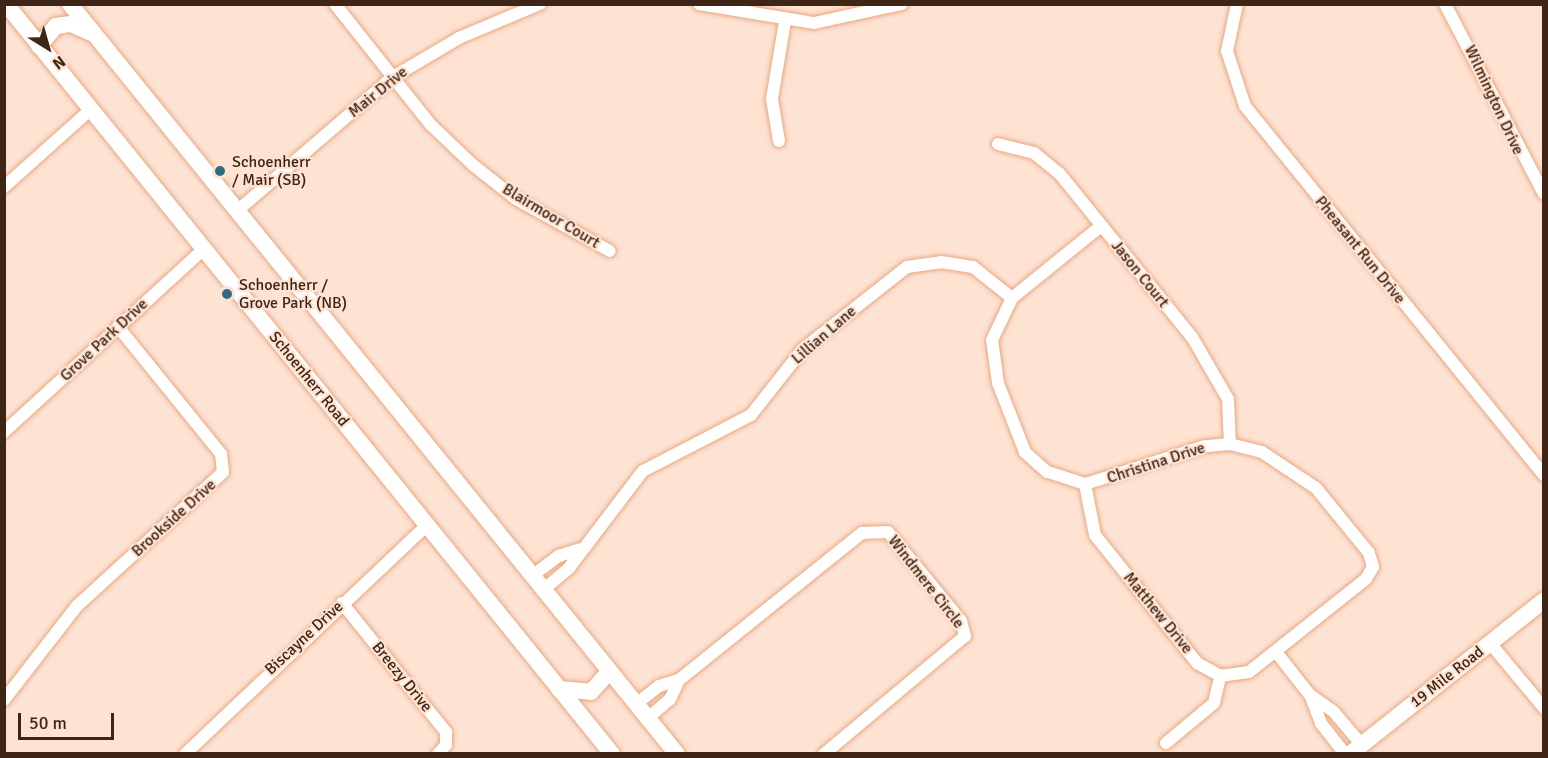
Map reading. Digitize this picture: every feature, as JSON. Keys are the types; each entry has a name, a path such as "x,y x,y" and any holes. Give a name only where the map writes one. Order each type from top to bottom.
{"main road":[{"name":"Schoenherr Road","path":"6,4 612,753"},
{"path":"70,4 677,753"},
{"path":"39,46 48,31 62,24 95,35"},
{"name":"19 Mile Road","path":"1356,749 1544,600"},
{"path":"559,689 591,692 610,671"}],"street":[{"name":"Blairmoor Court","path":"335,4 430,125 473,165 516,199 610,251"},
{"name":"Mair Drive","path":"237,211 393,77 459,38 540,4"},
{"path":"699,4 785,21 814,23 902,4"},
{"name":"Pheasant Run Drive","path":"1237,4 1227,51 1245,106 1544,475"},
{"name":"Wilmington Drive","path":"1445,4 1544,194"},
{"path":"778,141 772,99 785,21"},
{"path":"4,187 90,110"},
{"name":"Jason Court","path":"998,144 1034,153 1049,164 1200,349 1232,410 1230,444"},
{"name":"Christina Drive","path":"1101,226 1012,298 992,340 993,359 1018,440 1047,472 1085,484 1191,449 1230,444 1262,452 1298,473 1372,559 1366,579 1276,652"},
{"name":"Grove Park Drive","path":"4,432 204,249"},
{"name":"Lillian Lane","path":"543,590 569,568 580,549 605,525 644,471 751,416 803,349 907,267 941,262 973,267 1012,298"},
{"name":"Brookside Drive","path":"4,700 77,606 219,477 225,466 118,327"},
{"name":"Matthew Drive","path":"1085,484 1095,535 1197,663 1220,676"},
{"name":"Biscayne Drive","path":"185,753 427,525"},
{"name":"Windmere Circle","path":"636,704 658,686 679,680 862,533 888,532 961,621 965,636 824,753"},
{"name":"Lillian Lane","path":"532,576 559,556 580,549"},
{"name":"Breezy Drive","path":"342,603 446,732 446,745 438,753"},
{"path":"1490,643 1544,708"},
{"path":"1166,743 1209,709 1220,676 1249,672 1276,652 1310,695 1334,712 1356,749"},
{"name":"Windmere Circle","path":"648,718 670,699 679,680"},
{"path":"1310,695 1321,723 1345,753"}],"place":[{"name":"Schoenherr / Mair (SB)","path":"220,171"},
{"name":"Schoenherr / Grove Park (NB)","path":"227,294"}]}
